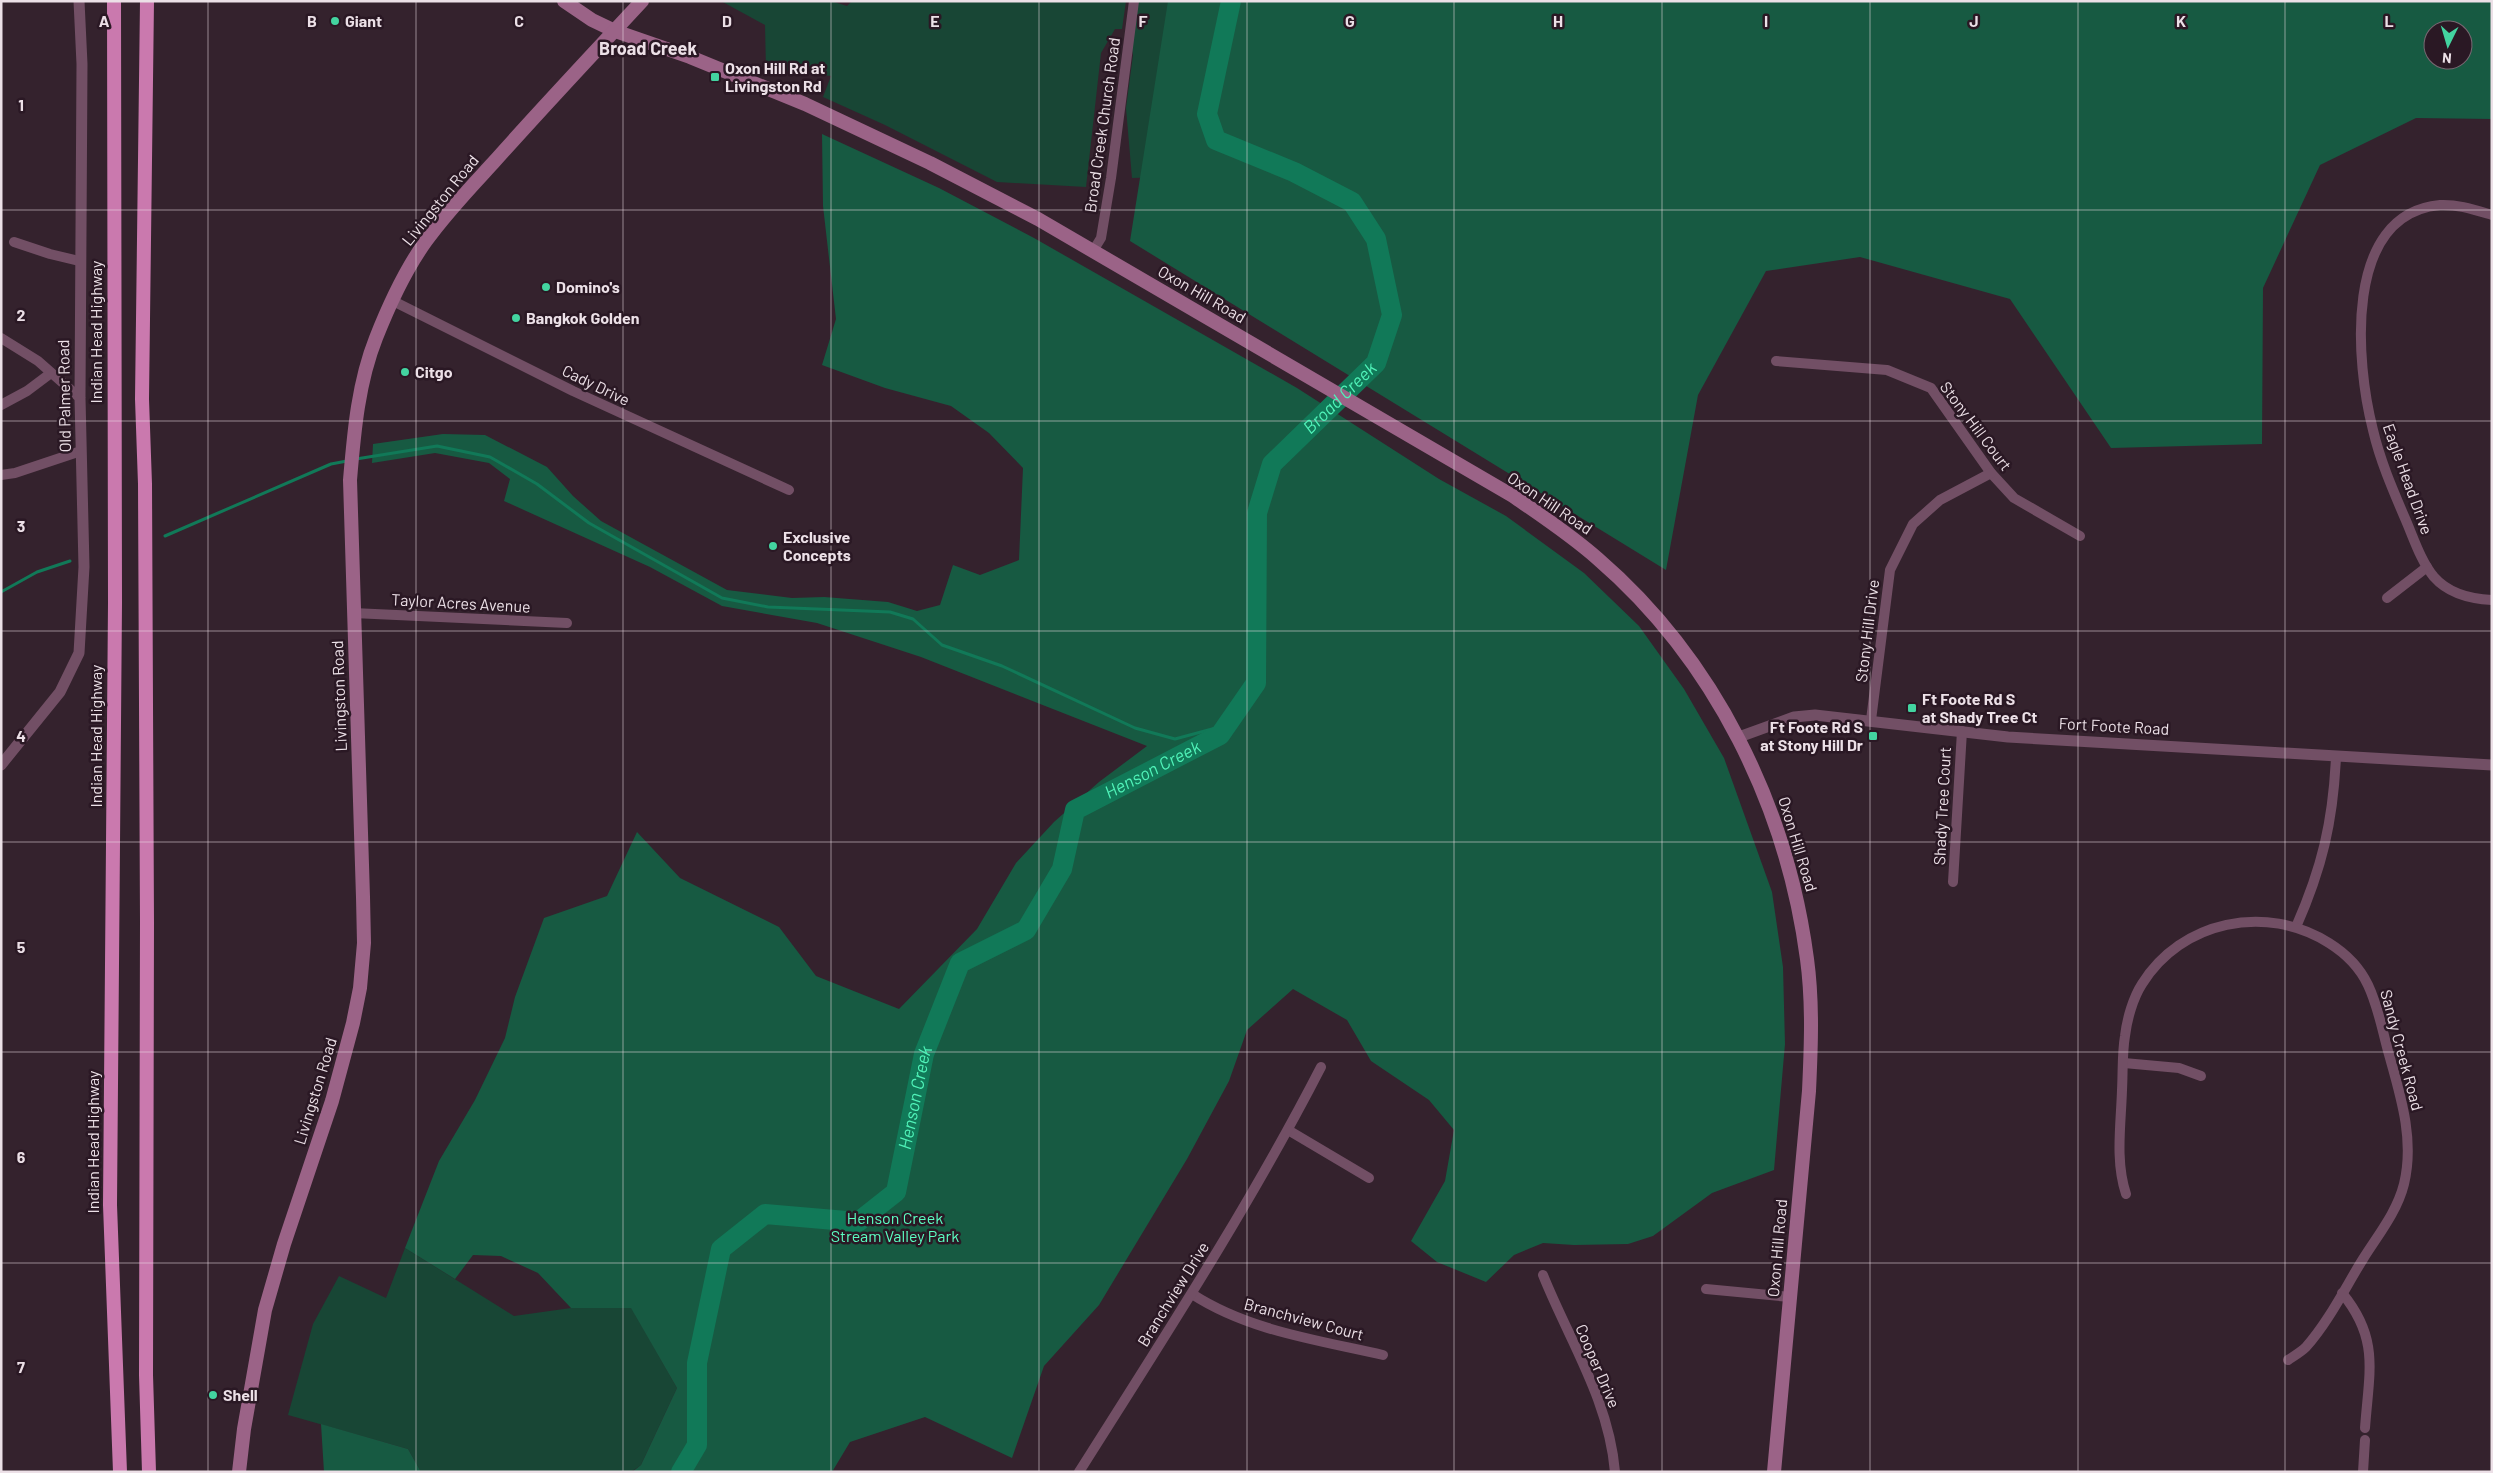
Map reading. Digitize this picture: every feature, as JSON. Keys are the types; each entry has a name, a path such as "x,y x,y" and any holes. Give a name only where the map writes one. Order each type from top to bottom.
{"highway":[{"name":"Indian Head Highway","path":"114,1 115,603 110,1205 120,1472"},
{"path":"147,1 142,399 145,484 148,922 146,1376 149,1472"}],"main road":[{"name":"Oxon Hill Road","path":"564,1 592,20 615,31 690,58 805,104 930,163 1038,219 1513,496 1570,535 1599,559 1650,610 1710,689 1740,737 1769,807 1788,861 1799,908 1809,979 1809,1092 1774,1472"},
{"name":"Livingston Road","path":"239,1472 244,1429 265,1310 346,1053 360,988 364,944 351,472 354,439 365,376 375,340 409,267 441,221 642,1"}],"street":[{"name":"Old Palmer Road","path":"1,765 60,692 79,653 84,567 80,398 79,261 82,64 79,1"},
{"name":"Broad Creek Church Road","path":"1093,251 1101,238 1111,178 1134,1"},
{"name":"Eagle Head Drive","path":"2492,215 2450,205 2419,210 2391,229 2380,243 2368,272 2360,334 2367,406 2379,454 2427,567 2444,586 2476,599 2492,600"},
{"path":"14,242 79,261"},
{"name":"Cady Drive","path":"392,302 573,391 789,490"},
{"path":"1,338 38,361 80,398"},
{"name":"Stony Hill Court","path":"1776,361 1887,370 1930,388 1991,473 2014,498 2080,536"},
{"path":"1,405 28,391 51,373"},
{"path":"1,475 15,473 81,452"},
{"name":"Stony Hill Drive","path":"1871,720 1890,570 1913,524 1940,500 1991,473"},
{"path":"2387,598 2427,567"},
{"name":"Taylor Acres Avenue","path":"354,613 567,623"},
{"name":"Fort Foote Road","path":"1740,737 1794,718 1815,715 2008,737 2336,758 2492,765"},
{"name":"Shady Tree Court","path":"1953,882 1962,731"},
{"path":"2296,927 2320,870 2334,800 2336,758"},
{"name":"Sandy Creek Road","path":"2126,1194 2120,1158 2125,1036 2135,998 2152,970 2169,952 2199,933 2236,922 2256,921 2296,927 2317,936 2342,952 2361,973 2368,985 2385,1037 2407,1130 2407,1171 2399,1200 2342,1293 2305,1348 2288,1360"},
{"path":"2124,1063 2178,1068 2201,1076"},
{"name":"Branchview Drive","path":"1079,1472 1192,1294 1288,1130 1321,1067"},
{"path":"1288,1130 1369,1178"},
{"name":"Cooper Drive","path":"1543,1275 1598,1395 1609,1436 1615,1472"},
{"path":"1706,1289 1790,1298"},
{"path":"2342,1293 2359,1314 2368,1340 2369,1378 2365,1428"},
{"name":"Branchview Court","path":"1192,1294 1208,1304 1249,1322 1383,1355"},
{"path":"2363,1472 2365,1440"}],"green space":[{"path":"721,1 831,1 847,6 852,1 1126,1 1122,29 1115,29 1101,53 1086,187 997,182 885,125 823,97 831,76 766,69 765,25"},
{"path":"1136,1 1211,1 1225,175 1132,178 1126,108 1133,55 1130,41"},
{"path":"1168,1 2492,1 2492,119 2416,118 2320,165 2263,288 2262,444 2111,448 2010,299 1860,257 1766,271 1698,395 1666,570 1130,241"},
{"name":"Henson Creek Stream Valley Park","path":"822,134 939,188 1034,238 1297,388 1439,479 1506,516 1584,573 1639,626 1684,689 1724,758 1772,892 1783,967 1785,1044 1774,1170 1712,1193 1653,1236 1628,1244 1574,1245 1543,1243 1514,1255 1486,1282 1437,1262 1411,1241 1445,1181 1454,1130 1429,1100 1371,1061 1347,1020 1293,989 1247,1030 1229,1081 1187,1159 1099,1305 1044,1366 1012,1458 925,1417 850,1442 832,1472 632,1472 641,1465 677,1388 631,1308 571,1308 538,1273 501,1256 473,1255 455,1279 405,1248 439,1161 475,1100 505,1038 515,997 544,918 607,896 637,832 680,878 779,927 816,976 899,1009 977,929 1016,863 1054,822 1099,782 1147,746 921,657 817,623 722,606 650,567 504,501 510,479 489,463 435,453 372,463 373,444 443,434 485,435 547,467 573,496 601,521 727,590 792,598 824,597 888,602 917,611 940,605 953,565 980,575 1019,560 1023,468 989,433 951,406 885,388 822,365 836,319 823,206"},
{"path":"405,1248 514,1316 571,1308 631,1307 677,1388 641,1465 631,1472 421,1472 408,1449 288,1415 313,1324 339,1276 386,1298"},
{"path":"321,1424 408,1449 421,1472 324,1472"}],"waterway":[{"name":"Henson Creek","path":"681,1472 697,1445 697,1363 721,1249 765,1214 858,1222 896,1192 924,1054 960,963 1026,930 1062,869 1075,810 1220,735 1256,683 1257,513 1272,464 1376,363 1392,315 1376,239 1352,202 1294,172 1216,140 1207,114 1231,1"},
{"path":"356,459 437,446 490,457 537,484 589,523 722,598 768,607 890,612 913,619 942,645 1002,666 1135,728 1175,739 1227,725"},
{"path":"165,536 331,464 347,461"},
{"path":"1,592 37,572 70,561"}],"place":[{"name":"Giant","path":"335,21"},
{"name":"Oxon Hill Rd at Livingston Rd","path":"715,77"},
{"name":"Domino's","path":"546,287"},
{"name":"Bangkok Golden","path":"516,318"},
{"name":"Citgo","path":"405,372"},
{"name":"Exclusive Concepts","path":"773,546"},
{"name":"Ft Foote Rd S at Shady Tree Ct","path":"1912,708"},
{"name":"Ft Foote Rd S at Stony Hill Dr","path":"1873,736"},
{"name":"Shell","path":"213,1395"}],"district":[{"name":"Broad Creek","path":"648,49"}]}
